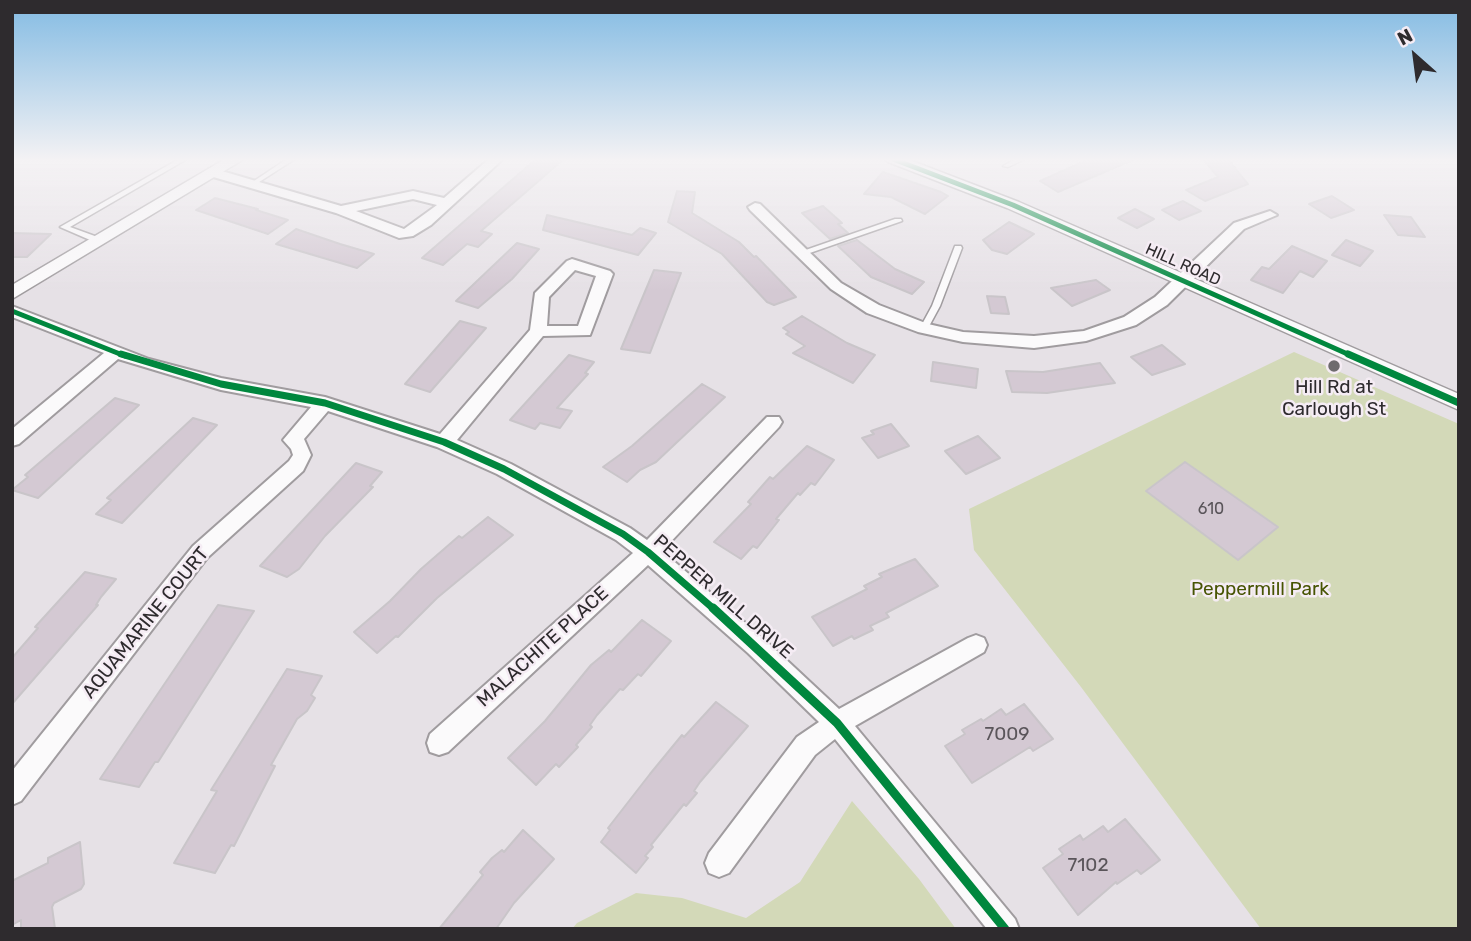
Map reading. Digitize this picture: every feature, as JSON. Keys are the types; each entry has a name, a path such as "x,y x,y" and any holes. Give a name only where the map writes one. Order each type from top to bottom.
{"street":[{"path":"12,293 164,203"},
{"path":"318,203 399,234 408,233 426,222 446,203"},
{"path":"341,210 375,203"},
{"name":"HILL ROAD","path":"1007,203 1459,403"},
{"path":"755,207 836,286 857,300 897,319 924,328 990,340 1034,342 1073,339 1101,332 1144,314 1239,226 1270,215"},
{"path":"444,442 538,331 541,296 572,264 605,274 584,331 538,331"},
{"name":"PEPPER MILL DRIVE","path":"12,312 115,353 221,384 325,403 444,442 504,468 589,514 648,552 756,646 837,723 1005,929"},
{"path":"12,439 115,353"},
{"name":"AQUAMARINE COURT","path":"12,792 200,552 296,466 302,455 299,445 292,440 325,403"},
{"name":"MALACHITE PLACE","path":"439,743 648,552 773,422"},
{"path":"719,863 806,746 837,723 976,645"}],"lane":[{"path":"100,241 64,227 107,203"},
{"path":"802,253 898,221"},
{"path":"924,328 936,306 958,248"}],"green space":[{"name":"Peppermill Park","path":"1294,352 1459,424 1459,929 1261,929 1081,687 974,550 969,509"},
{"path":"852,801 919,879 956,929 572,929 577,923 636,893 682,898 746,918 800,882"}],"building":[{"path":"207,203 234,203 288,220 268,234 196,210"},
{"path":"485,203 513,203 481,231 492,234 478,247 467,244 443,265 422,258"},
{"path":"674,203 693,203 692,213 739,242 796,297 774,305 767,302 722,254 668,222"},
{"path":"903,203 939,203 925,214"},
{"path":"1179,203 1186,203 1201,211 1179,220 1162,210"},
{"path":"1343,203 1354,210 1331,218 1309,204"},
{"path":"823,206 842,223 838,224 848,233 830,239 802,213"},
{"path":"1135,209 1154,219 1137,228 1118,218"},
{"path":"547,215 632,235 640,228 656,233 638,255 543,230"},
{"path":"1384,215 1411,217 1425,237 1398,235"},
{"path":"1009,222 1034,234 1007,254 992,250 983,240"},
{"path":"296,229 374,254 357,268 276,244"},
{"path":"12,233 51,234 27,257 12,257"},
{"path":"857,240 895,269 924,282 912,294 871,277 838,246"},
{"path":"1346,240 1373,251 1360,266 1332,255"},
{"path":"517,243 539,249 512,279 478,308 456,301"},
{"path":"1292,246 1327,261 1313,277 1300,271 1283,293 1251,280 1262,267 1269,269"},
{"path":"654,270 681,273 650,353 621,349"},
{"path":"1096,280 1110,290 1072,306 1051,288"},
{"path":"987,296 1005,297 1009,314 991,313"},
{"path":"802,316 847,343 875,355 853,383 793,353 805,346 786,334 789,332 783,328"},
{"path":"460,321 486,328 430,392 405,384"},
{"path":"1162,345 1185,364 1152,375 1131,357"},
{"path":"569,355 594,362 585,373 588,374 557,408 572,411 560,428 540,423 535,429 510,420"},
{"path":"933,362 978,369 976,388 931,381"},
{"path":"1100,363 1115,383 1047,393 1012,392 1006,371 1043,372"},
{"path":"702,384 725,397 656,462 640,470 627,482 603,467 632,446"},
{"path":"115,398 139,405 38,498 12,490 28,477 25,475"},
{"path":"193,418 217,425 122,523 96,514 111,500 107,498"},
{"path":"891,424 909,446 878,458 862,438 874,434 871,431"},
{"path":"978,436 1000,458 966,474 945,451"},
{"path":"807,446 834,460 815,485 811,483 800,495 798,493 757,548 753,546 741,559 714,542 751,504 748,502 770,477 773,479"},
{"path":"1185,462 1278,527 1238,560 1146,491"},
{"path":"356,463 382,472 370,486 373,487 325,536 299,569 287,577 260,566"},
{"path":"488,517 513,535 437,598 398,637 377,653 354,632 459,536 462,538"},
{"path":"915,559 938,586 886,613 889,617 870,626 873,630 854,639 852,636 833,646 812,617 867,589 864,586 882,577 879,574"},
{"path":"85,572 116,579 98,605 12,704 12,658 38,628 35,627"},
{"path":"218,605 254,611 158,762 155,762 139,787 100,779"},
{"path":"642,620 671,641 641,676 638,674 623,690 620,689 597,715 590,725 592,727 576,745 578,747 559,767 556,764 536,785 508,758 545,721 591,665 609,650 611,652"},
{"path":"287,669 322,676 311,695 315,698 307,711 297,719 271,765 275,766 234,846 231,845 215,873 174,863 217,791 211,790"},
{"path":"716,702 748,726 700,782 694,791 697,793 686,806 684,804 651,845 653,847 645,856 648,858 636,873 601,842 610,830 608,828 682,735 684,737"},
{"path":"1024,704 1053,739 1033,751 1030,747 972,783 945,746 965,734 962,730 981,719 983,721 1001,709 1006,715"},
{"path":"1125,819 1160,860 1141,874 1137,870 1117,884 1116,882 1078,915 1043,868 1063,854 1059,849 1080,835 1083,840 1103,826 1108,832"},
{"path":"523,830 554,859 514,903 496,929 439,929 483,875 480,872 492,858 502,850 504,852"},
{"path":"80,842 84,884 81,889 54,903 52,907 55,929 21,929 21,920 12,925 12,881 48,863 48,858"}],"cycle path":[{"path":"1008,203 1459,403"},
{"path":"12,311 144,363 221,384 325,403 444,442 504,469 623,534 648,552 756,646 837,723 1005,929"}],"place":[{"name":"Hill Rd at Carlough St","path":"1334,366"}]}
